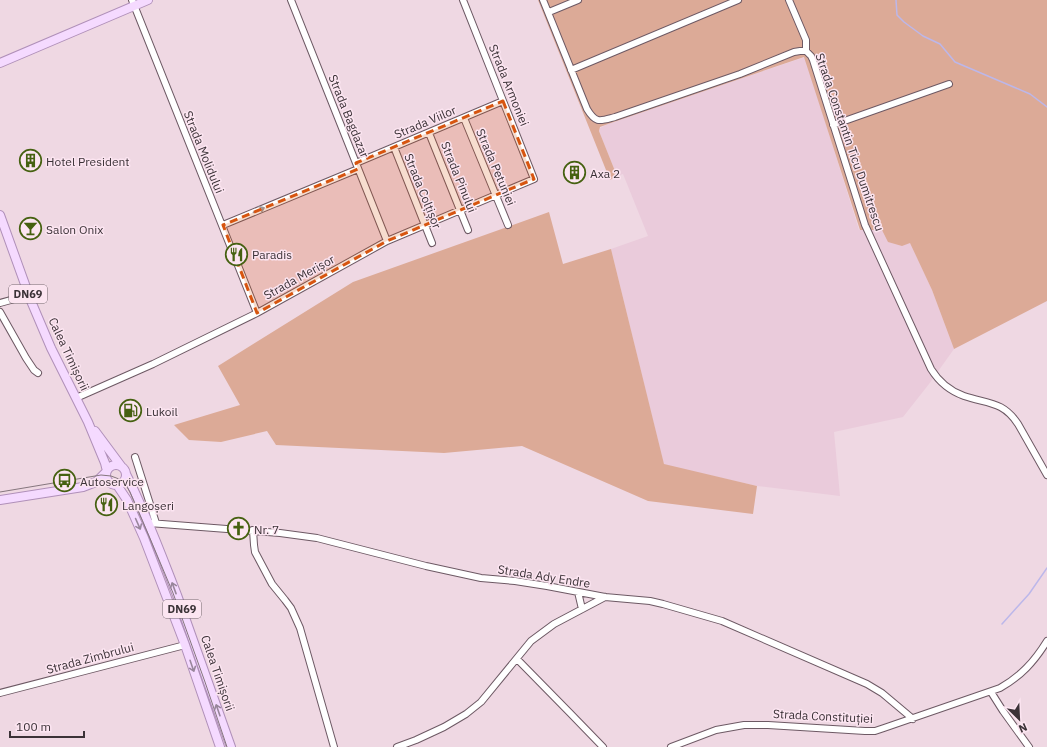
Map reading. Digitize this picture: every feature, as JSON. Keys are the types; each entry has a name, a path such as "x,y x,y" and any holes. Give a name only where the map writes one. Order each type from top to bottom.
{"main road":[{"path":"0,63 133,3 148,0"},
{"name":"Calea Timișorii","path":"0,215 29,295 51,348 88,422 106,463 107,471"},
{"name":"Calea Timișorii","path":"88,422 122,466"},
{"path":"0,500 83,487 96,482 111,467 116,465 122,466"},
{"name":"DN69","path":"122,466 126,471 126,474"},
{"name":"DN69","path":"107,471 106,476 108,481 116,485"},
{"path":"83,487 89,488 120,485 126,479 126,474"},
{"name":"Calea Timișorii","path":"126,474 152,523 231,747"},
{"name":"Calea Timișorii","path":"116,485 124,494 141,532 185,645 220,747"}],"street":[{"name":"Strada Bagdazar","path":"290,0 387,241"},
{"name":"Strada Armoniei","path":"463,0 534,179"},
{"name":"Strada Constantin Ticu Dumitrescu","path":"543,0 587,109 591,116 596,120 615,117 740,74 794,52 806,51 813,60 865,225 931,369 936,377 953,391 996,404 1008,411 1018,424 1047,475"},
{"path":"548,12 578,0"},
{"path":"571,70 738,0"},
{"path":"790,0 806,40 806,51"},
{"name":"Strada Molidului","path":"133,3 257,313"},
{"path":"833,125 949,84"},
{"name":"Strada Viilor","path":"223,226 357,166 394,147 503,101"},
{"name":"Strada Petuniei","path":"464,118 508,225"},
{"name":"Strada Pinului","path":"429,133 468,230"},
{"name":"Strada Colțișor","path":"394,147 432,243"},
{"name":"Strada Merișor","path":"76,398 148,367 257,313 387,241 534,179"},
{"path":"0,303 29,295"},
{"path":"0,312 26,358 34,370 38,373"},
{"path":"135,457 152,523"},
{"name":"Strada Ady Endre","path":"152,523 254,530 317,538 426,566 480,578 540,585 605,598 650,601 663,604 722,621 867,684 885,695 913,719"},
{"path":"254,530 255,552 272,584 291,608 300,628 334,747"},
{"path":"578,592 582,609"},
{"path":"397,747 444,727 470,711 481,702 531,641 554,624 605,598"},
{"name":"Strada Constituției","path":"671,747 716,730 754,724 864,732 875,731 991,692 1008,684 1025,671 1047,641"},
{"name":"Strada Zimbrului","path":"0,693 185,645"},
{"path":"517,659 603,747"},
{"path":"991,692 998,705 1028,747"}],"highlighted area":[{"path":"503,101 534,179 387,241 257,313 223,225 358,169 356,163"}],"shaded area":[{"path":"538,0 1047,0 1047,301 954,349 932,290 910,243 902,246 888,242 882,230 860,230 804,57 600,127 599,131 617,176 610,180"},
{"path":"805,57 859,230 882,230 910,242 932,290 954,349 903,417 834,432 840,496 757,486 664,465 611,249 648,236 623,174 617,176 599,131 600,128 608,124"},
{"path":"549,212 563,264 611,249 664,464 757,486 753,514 648,501 522,446 444,453 276,445 267,431 221,442 189,440 174,425 240,405 218,366 353,282"}],"waterway":[{"path":"896,0 897,15 923,36 940,44 955,62 1030,94 1047,107"},
{"path":"1002,624 1029,594 1047,568"}],"tram line":[{"path":"0,492 101,475 111,476 124,482 130,492 173,593 227,747"}],"place":[{"name":"Hotel President","path":"30,161"},
{"name":"Axa 2","path":"574,173"},
{"name":"Salon Onix","path":"30,229"},
{"name":"Paradis","path":"236,254"},
{"name":"Lukoil","path":"131,411"},
{"name":"Autoservice","path":"65,481"},
{"name":"Langoșeri","path":"107,505"},
{"name":"Nr. 7","path":"238,529"}]}
